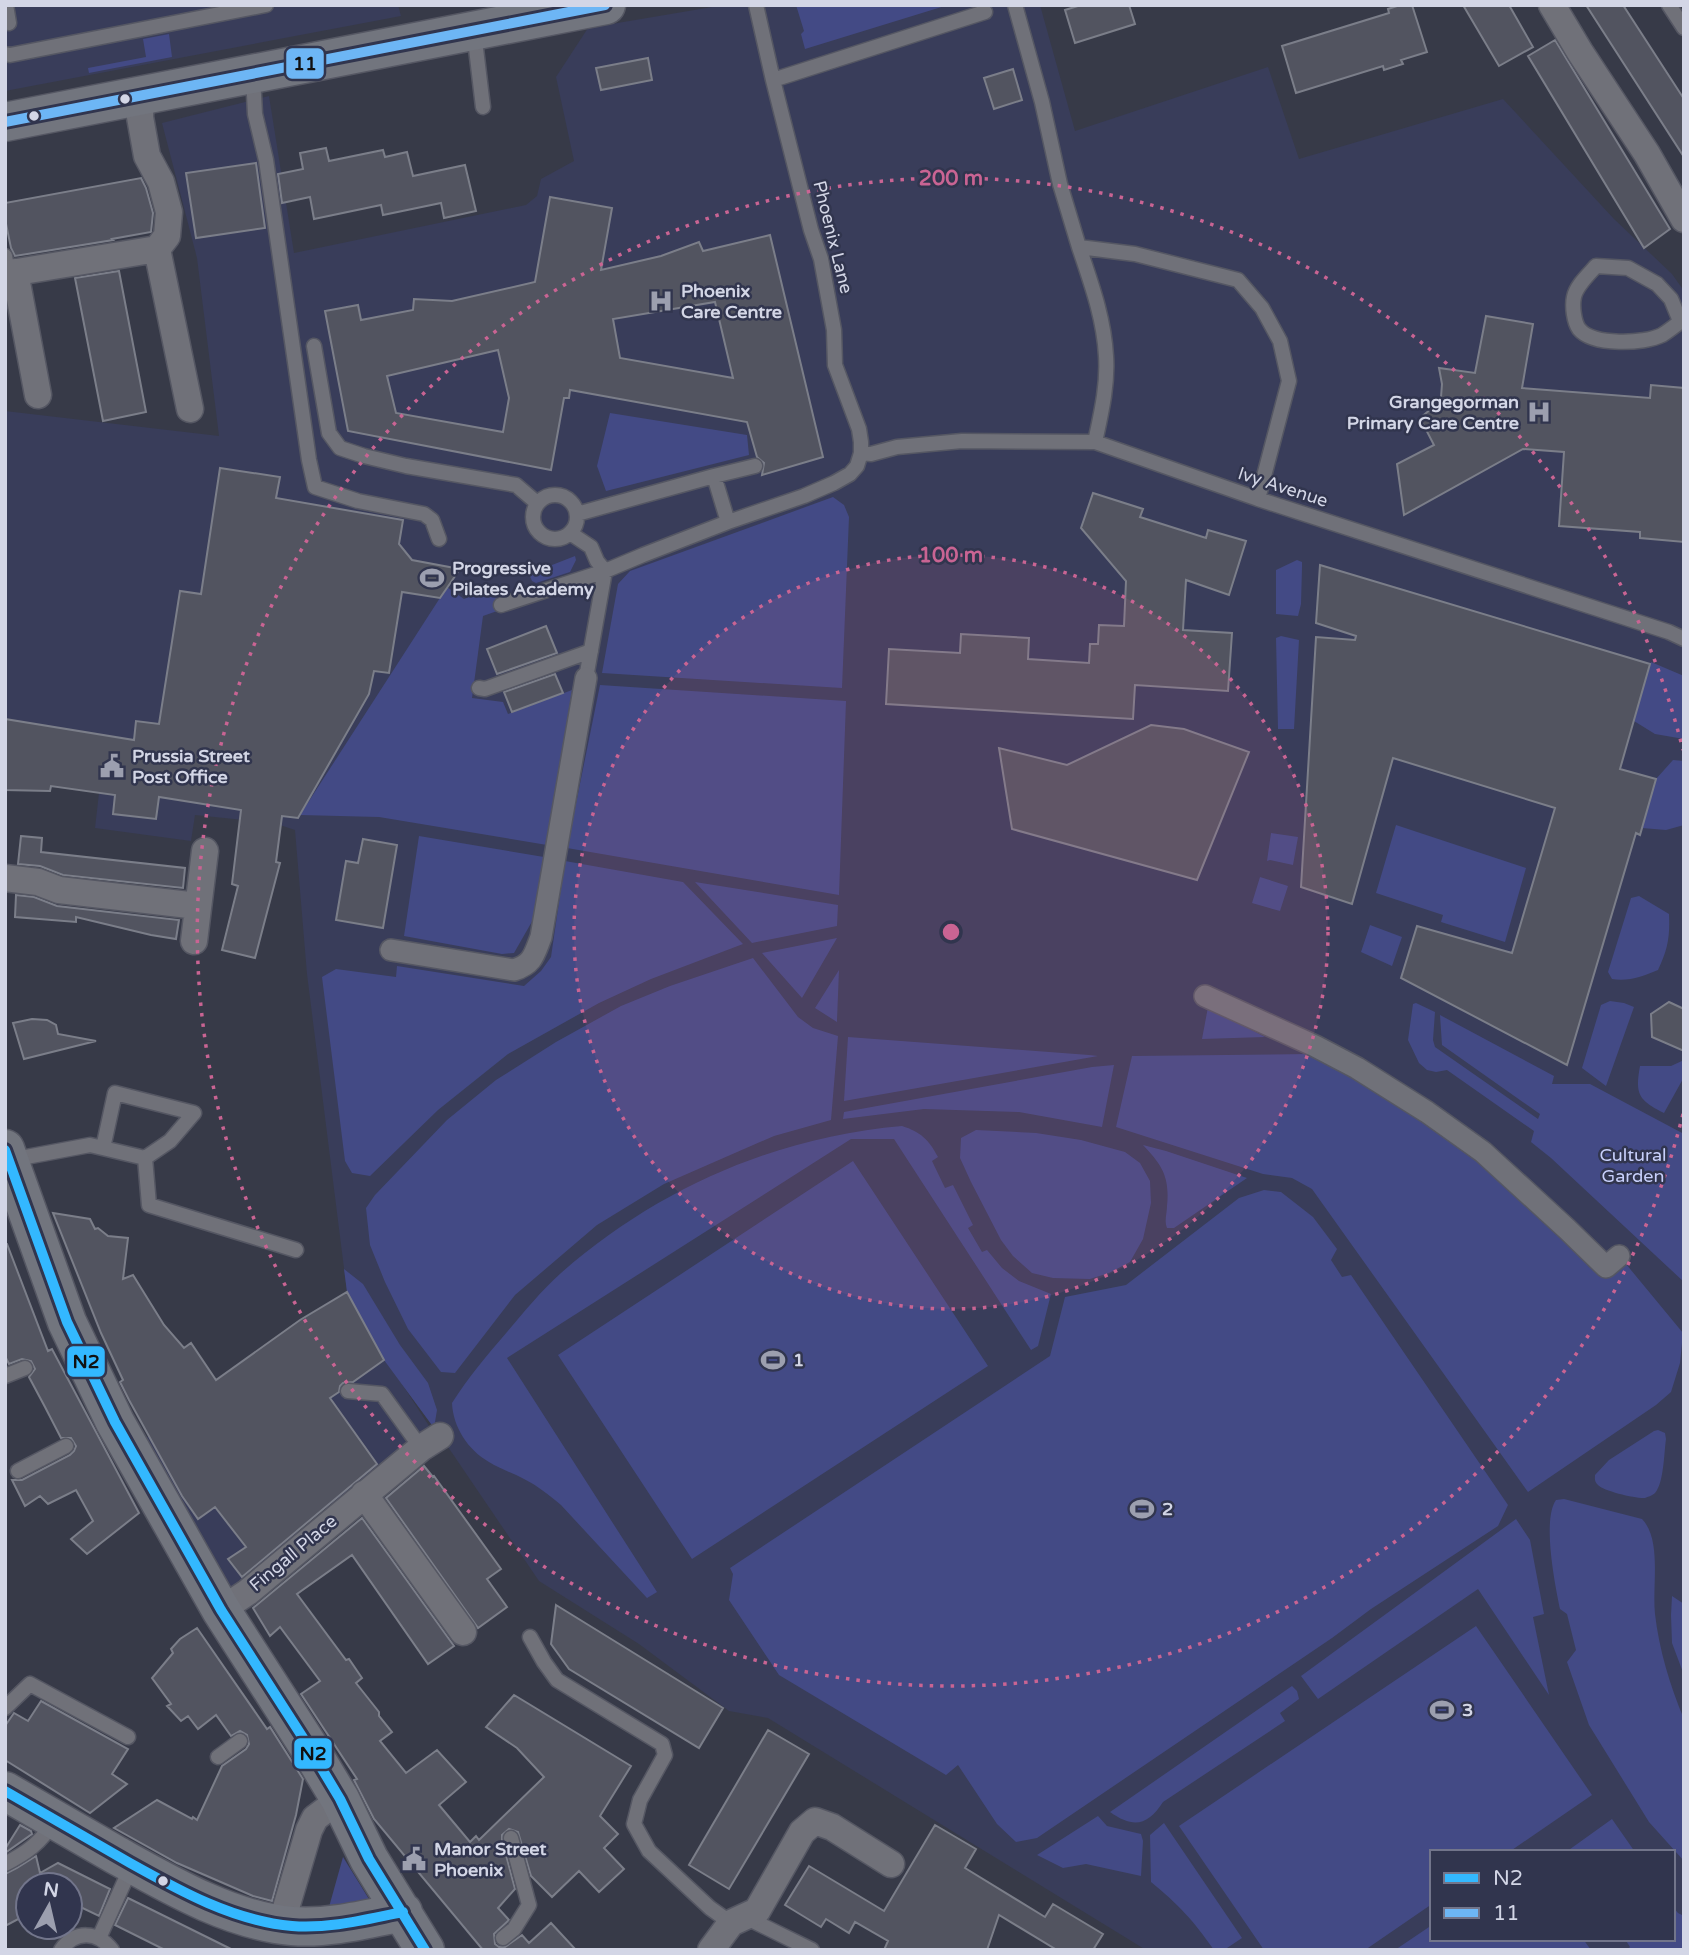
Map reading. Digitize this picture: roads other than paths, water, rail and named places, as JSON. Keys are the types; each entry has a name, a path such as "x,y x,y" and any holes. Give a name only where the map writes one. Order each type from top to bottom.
{"main road":[{"path":"5,122 606,5"},
{"path":"10,1174 71,1348 110,1424 279,1713 340,1799 369,1859 425,1950"},
{"path":"5,1791 132,1864 195,1896 259,1921 292,1926 332,1925 403,1912"}],"street":[{"path":"1552,5 1647,154 1684,219"},
{"path":"38,394 8,268 157,248 167,236 169,212 161,182 148,156 140,117 141,96"},
{"path":"157,248 190,409"},
{"path":"391,950 514,970 525,967 534,956 541,937 586,678"},
{"path":"194,941 205,851"},
{"path":"5,878 38,882 59,890 198,906"},
{"path":"1205,996 1356,1060 1483,1152 1508,1166 1579,1235 1605,1268 1619,1256"},
{"name":"Fingall Place","path":"221,1610 248,1592 364,1494 431,1442"},
{"path":"364,1494 463,1632"},
{"path":"281,1925 309,1830 315,1818 340,1799"},
{"path":"711,1950 744,1917 802,1832 815,1821 831,1826 891,1864"}],"lane":[{"path":"6,5 9,23"},
{"path":"5,54 266,5"},
{"name":"Phoenix Lane","path":"756,5 811,230 821,259 834,330 835,365 859,429 861,453"},
{"path":"1015,5 1042,102 1060,184 1097,299 1106,357 1103,404 1095,442"},
{"path":"1670,5 1684,28"},
{"path":"773,80 985,12"},
{"path":"474,31 484,107"},
{"path":"253,74 255,114 266,160 315,487 358,501 424,514 432,520 439,540"},
{"path":"1079,247 1135,254 1238,280 1262,308 1280,341 1289,381 1258,499"},
{"path":"1596,266 1628,268 1657,284 1671,299 1682,320 1661,335 1639,342 1615,342 1595,338 1580,330 1575,319 1574,297 1596,266"},
{"path":"314,346 330,433 340,448 406,466 516,485 537,503"},
{"name":"Ivy Avenue","path":"861,453 871,454 897,447 962,441 1095,442 1258,499 1684,639"},
{"path":"501,605 605,571 728,522 804,496 850,474 857,466 861,453"},
{"path":"577,513 755,466"},
{"path":"714,476 728,522"},
{"path":"557,495 570,501 577,513 570,533 564,537 549,538 537,530 532,517 537,503 542,498 557,495"},
{"path":"570,533 591,547 605,571 586,678"},
{"path":"479,688 485,689 591,651"},
{"path":"10,1174 90,1145 145,1158 170,1141 194,1113 115,1093 103,1148"},
{"path":"145,1158 149,1205 296,1250"},
{"path":"5,1376 25,1368"},
{"path":"348,1391 382,1394 431,1442"},
{"path":"18,1471 66,1446"},
{"path":"530,1637 557,1680 662,1744 665,1755 640,1800 634,1824 649,1851 710,1908 744,1917 812,1950"},
{"path":"5,1708 30,1684 128,1737"},
{"path":"218,1757 240,1741"},
{"path":"5,1864 37,1845 54,1819"},
{"path":"503,1938 514,1929 529,1905 511,1838"},
{"path":"99,1938 132,1864"},
{"path":"61,1950 71,1939 80,1935 99,1938 112,1950"}],"place":[{"name":"Phoenix Care Centre","path":"661,301"},
{"name":"Grangegorman Primary Care Centre","path":"1539,412"},
{"name":"Progressive Pilates Academy","path":"432,578"},
{"name":"Prussia Street Post Office","path":"112,766"},
{"name":"1","path":"773,1360"},
{"name":"2","path":"1142,1509"},
{"name":"3","path":"1442,1710"},
{"name":"Manor Street Phoenix","path":"414,1859"}],"park label":[{"name":"Cultural Garden","path":"1633,1165"}]}
